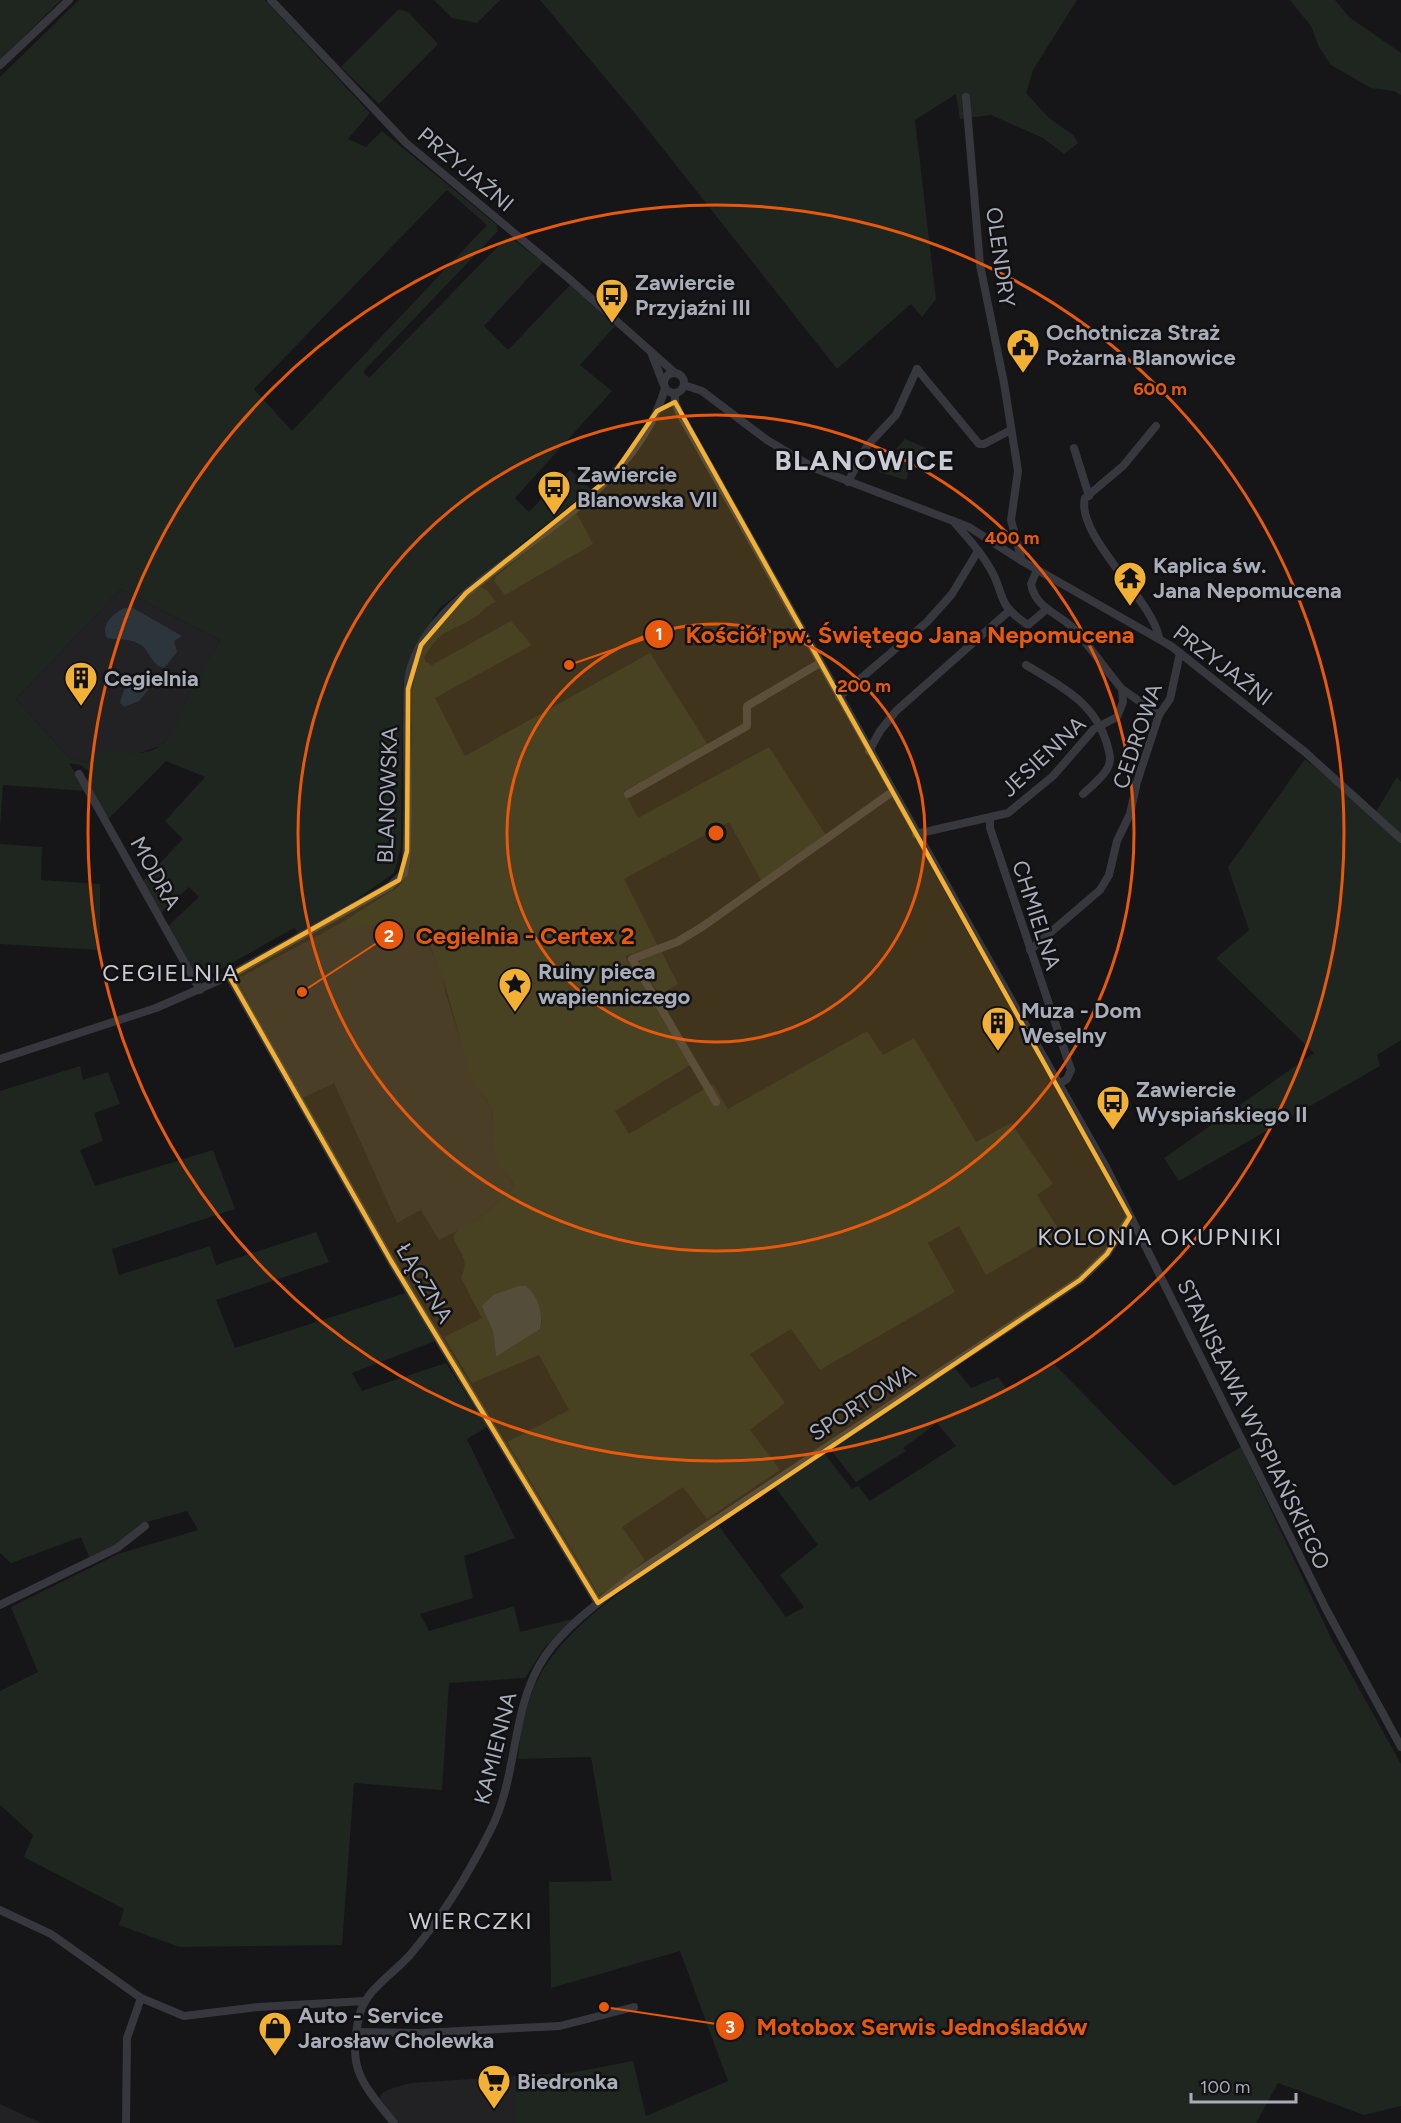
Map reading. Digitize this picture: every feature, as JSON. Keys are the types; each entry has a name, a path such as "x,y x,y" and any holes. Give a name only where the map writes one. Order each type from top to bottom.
{"street":[{"path":"0,65 69,0"},
{"name":"PRZYJAŹNI","path":"271,0 406,143 567,277 675,373"},
{"name":"OLENDRY","path":"966,98 980,265 1018,471 1011,520 1022,561"},
{"name":"PRZYJAŹNI","path":"651,352 664,385"},
{"path":"848,482 863,451 896,415 917,369 979,444 984,444 1011,430"},
{"path":"657,411 675,398 684,385 682,377 675,373 667,376 664,385 675,398"},
{"name":"BLANOWSKA","path":"0,1059 156,1008 200,990 370,900 399,880 404,873 407,851 408,689 414,658 428,634 466,593 571,510 623,464 657,411 664,385"},
{"name":"PRZYJAŹNI","path":"684,385 702,391 790,455 848,482 951,518 1037,570 1159,638 1305,752 1401,839"},
{"name":"STANISŁAWA WYSPIAŃSKIEGO","path":"675,398 869,751 1107,1169 1321,1599 1401,1747"},
{"path":"1156,426 1123,466 1084,503 1090,524 1110,561 1151,617 1159,638"},
{"path":"1074,448 1089,496"},
{"path":"951,518 990,567 1001,600 1009,611 1028,625 1047,609"},
{"path":"839,697 927,621 952,594 978,551"},
{"path":"1037,570 1031,588 1047,609 1072,628 1122,689 1159,715"},
{"path":"869,751 880,731 896,711 1009,611"},
{"name":"CEDROWA","path":"1030,950 1103,887 1113,863 1117,841 1130,814 1159,715 1172,694 1180,653"},
{"path":"628,794 747,726 747,706 820,663"},
{"path":"1026,665 1064,688 1093,714 1101,725 1110,755 1108,770 1083,794"},
{"name":"JESIENNA","path":"916,834 1008,813 1053,776 1090,733 1119,714 1124,702 1122,689"},
{"name":"MODRA","path":"79,774 200,990"},
{"path":"716,1102 632,958 677,942 702,927 892,792"},
{"name":"CHMIELNA","path":"990,818 990,828 1071,1070 1067,1079 1059,1084"},
{"name":"ŁĄCZNA","path":"229,976 391,1262 598,1603"},
{"name":"SPORTOWA","path":"598,1603 639,1571 1080,1280 1107,1254 1130,1216"},
{"path":"0,1605 117,1548 145,1526"},
{"name":"KAMIENNA","path":"394,2123 363,2085 355,2067 357,2032 365,2001 410,1955 456,1893 491,1830 507,1791 523,1704 532,1678 552,1647 598,1603"},
{"path":"0,1910 51,1934 141,1998 166,2011 191,2017 258,2007 365,2001"},
{"path":"126,2123 127,2038 141,1998"},
{"path":"357,2032 420,2033 560,2026 634,2007"}],"highlighted area":[{"path":"675,402 1130,1217 1107,1254 1080,1280 598,1603 391,1261 229,976 399,880 407,851 408,689 421,645 466,593 613,475 657,411"}],"shaded area":[{"path":"0,0 61,0 0,60"},
{"path":"79,0 265,0 370,113 348,139 366,147 382,131 497,225 498,231 363,372 369,378 506,238 514,240 543,262 484,326 508,350 570,285 615,326 580,365 612,391 515,498 529,512 570,470 591,489 440,608 414,648 403,684 401,848 394,873 351,903 298,933 294,928 200,981 168,926 199,897 189,887 160,914 142,882 183,839 165,821 205,777 166,761 107,820 87,782 89,771 80,765 69,763 86,791 3,785 0,829 0,77","holes":["447,190 487,225 292,431 254,389","121,589 220,640 188,697 175,729 167,740 152,750 142,753 103,750 88,763 69,758 16,699"]},
{"path":"434,0 500,0 477,23 452,18"},
{"path":"540,0 1077,0 1033,70 1026,93 1049,118 1073,135 1078,143 1064,154 1043,138 991,115 960,119 956,94 915,120 936,299 922,317 911,304 837,369 638,117"},
{"path":"1290,0 1335,0 1349,17 1401,53 1401,95 1394,91 1371,88 1331,65 1319,47 1311,26"},
{"path":"399,9 408,12 438,44 379,104 341,67"},
{"path":"905,439 926,448 928,460 926,464 912,459 913,454 896,449"},
{"path":"884,454 911,463 906,480 879,472"},
{"path":"576,512 593,544 505,595 494,581 496,576"},
{"path":"480,587 487,590 496,602 440,637 424,658 426,662 432,665 511,621 532,645 435,698 465,756 650,653 708,745 624,791 638,818 769,747 827,837 762,882 729,822 624,879 658,946 625,956 690,1065 615,1111 629,1134 713,1084 728,1109 867,1031 883,1055 914,1038 976,1142 1011,1123 1053,1184 1037,1195 1060,1232 986,1275 959,1226 928,1243 955,1292 820,1370 791,1329 750,1354 785,1403 750,1430 780,1470 707,1519 683,1487 622,1527 645,1560 615,1586 599,1595 507,1442 569,1410 539,1355 472,1383 444,1337 482,1318 461,1278 465,1266 453,1237 459,1228 475,1222 514,1188 496,1158 493,1148 492,1112 471,1076 434,954 416,928 391,931 376,925 345,930 341,927 341,923 399,886 410,867 412,694 415,669 432,635 470,594","holes":["539,1306 542,1320 540,1329 496,1357 493,1331"]},
{"path":"121,589 220,640 187,699 178,726 171,736 160,746 134,755 98,752 89,763 69,758 16,699"},
{"path":"124,608 133,608 182,636 174,641 177,652 164,668 156,664 144,648 137,643 107,638 106,624"},
{"path":"133,676 144,677 149,689 139,701 124,707 120,703 122,696"},
{"path":"1305,759 1374,815 1397,777 1401,782 1401,1040 1377,1055 1380,1066 1179,1181 1164,1158 1314,1053 1216,958 1249,930 1228,867"},
{"path":"0,844 42,847 41,880 100,884 100,950 0,944"},
{"path":"341,923 341,927 376,925 391,931 416,928 421,932 442,970 445,991 472,1077 491,1108 501,1166 508,1173 514,1188 475,1222 439,1240 421,1210 397,1223 334,1083 300,1099 237,979"},
{"path":"661,951 678,984 660,995 639,964 641,959"},
{"path":"80,1066 83,1080 108,1072 120,1104 94,1113 103,1141 80,1150 95,1186 213,1150 235,1209 112,1249 119,1275 210,1246 216,1265 316,1232 329,1262 216,1300 235,1348 406,1293 435,1341 352,1373 362,1391 446,1363 487,1427 467,1439 515,1538 464,1556 473,1598 420,1614 429,1631 514,1606 520,1632 573,1619 544,1648 525,1678 449,1683 442,1790 354,1783 342,1945 179,1947 119,1925 124,1909 24,1857 33,1835 0,1805 0,1691 38,1672 11,1607 118,1554 198,1530 187,1511 143,1523 115,1545 89,1557 81,1537 11,1563 0,1553 0,1091"},
{"path":"519,1286 526,1286 537,1300 541,1317 540,1329 496,1357 493,1331 482,1306 493,1295"},
{"path":"1055,1365 1174,1486 1241,1447 1332,1640 1401,1764 1401,2106 1364,2115 1278,2083 1256,2123 516,2123 516,2076 570,2073 633,2061 646,2116 728,2081 680,1951 551,1988 549,1882 612,1881 591,1757 518,1759 522,1728 530,1698 552,1656 571,1634 619,1593 719,1526 786,1617 804,1607 780,1575 818,1545 775,1487 824,1453 852,1489 858,1486 870,1501 956,1446 937,1423 903,1448 906,1451 856,1482 833,1453 833,1448 838,1444 954,1367 971,1388 998,1377 1007,1389"},
{"path":"516,2076 516,2123 398,2123 380,2098 382,2093 390,2089 410,2083"},
{"path":"0,2104 41,2123 0,2123"}],"place":[{"name":"Zawiercie Przyjaźni III","path":"612,324"},
{"name":"Ochotnicza Straż Pożarna Blanowice","path":"1023,374"},
{"name":"Zawiercie Blanowska VII","path":"554,516"},
{"name":"Kaplica św. Jana Nepomucena","path":"1130,607"},
{"name":"Kościół pw. Świętego Jana Nepomucena","path":"569,665"},
{"name":"Cegielnia","path":"81,707"},
{"name":"Cegielnia - Certex 2","path":"302,992"},
{"name":"Ruiny pieca wapienniczego","path":"515,1013"},
{"name":"Muza - Dom Weselny","path":"998,1052"},
{"name":"Zawiercie Wyspiańskiego II","path":"1113,1131"},
{"name":"Motobox Serwis Jednośladów","path":"604,2007"},
{"name":"Auto - Service Jarosław Cholewka","path":"275,2057"},
{"name":"Biedronka","path":"494,2110"}],"district":[{"name":"BLANOWICE","path":"865,460"},
{"name":"CEGIELNIA","path":"171,973"},
{"name":"KOLONIA OKUPNIKI","path":"1160,1237"},
{"name":"WIERCZKI","path":"471,1921"}]}
